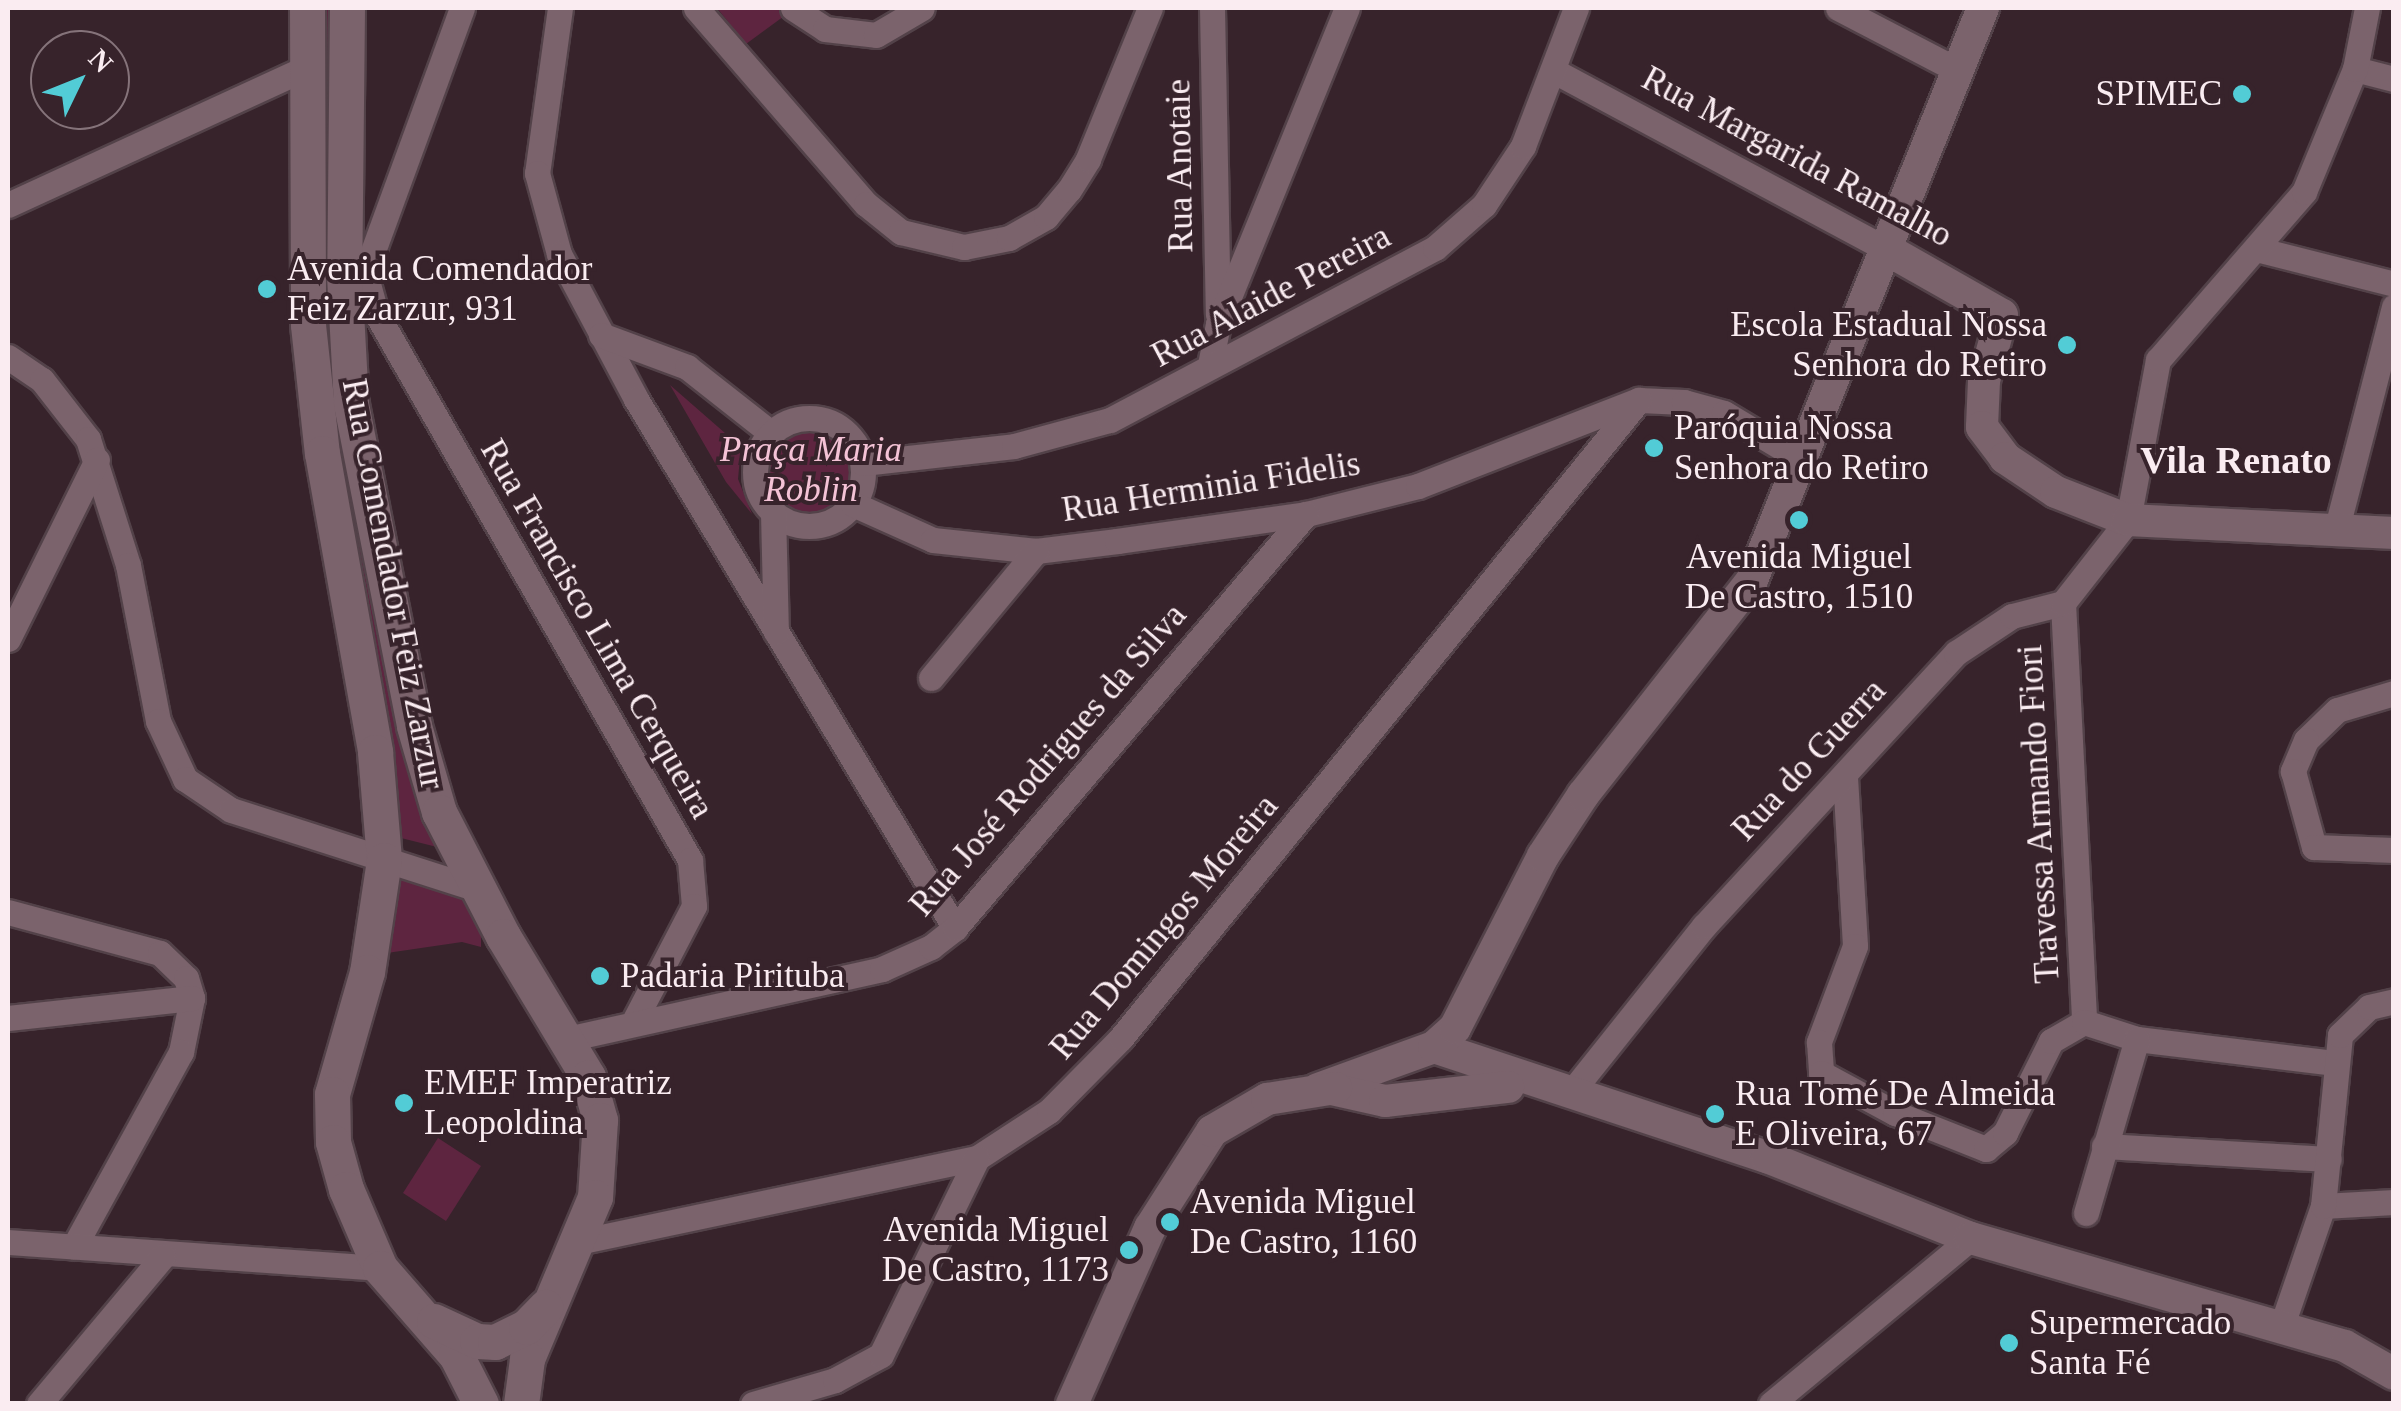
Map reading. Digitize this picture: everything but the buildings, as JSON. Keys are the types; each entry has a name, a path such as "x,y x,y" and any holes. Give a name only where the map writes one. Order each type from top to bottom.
{"main road":[{"name":"Rua Comendador Feiz Zarzur","path":"307,8 308,325 322,452 375,752 384,860 367,972 332,1094 333,1142 346,1189 380,1268 429,1318 482,1404"},
{"name":"Rua Comendador Feiz Zarzur","path":"347,8 354,274 352,404 414,726 439,812 477,889 588,1077 600,1120 595,1197 527,1358 521,1404"},
{"path":"429,1318 456,1334 495,1342 526,1327 550,1302"}],"street":[{"path":"354,274 462,8"},
{"path":"560,8 538,173 558,254 776,632 956,928"},
{"path":"696,8 866,204 901,232 964,247 1009,238 1046,217 1069,190 1088,159 1150,8"},
{"path":"793,8 826,29 876,35 922,8"},
{"name":"Rua Anotaie","path":"1212,8 1218,324"},
{"path":"1210,365 1218,324 1347,8"},
{"name":"Rua Alaide Pereira","path":"863,463 1061,437 1110,420 1377,282 1464,224 1523,146 1576,8"},
{"path":"1838,8 1957,70"},
{"path":"1435,1059 1466,1014 1544,856 1582,796 1752,580 1983,8"},
{"path":"2062,603 2128,520 2158,360 2260,250 2304,192 2355,68 2368,8"},
{"path":"8,205 306,68"},
{"path":"2355,68 2394,79"},
{"name":"Rua Margarida Ramalho","path":"1554,71 2002,315 1980,410 1991,444 2056,492 2128,520"},
{"path":"2260,250 2394,284"},
{"name":"Rua Francisco Lima Cerqueira","path":"354,274 690,860 694,906 633,1023"},
{"path":"2336,530 2394,306"},
{"path":"602,335 687,367 771,433"},
{"path":"8,357 42,380 97,460 128,565 158,721 184,778 231,810 477,889"},
{"name":"Rua Herminia Fidelis","path":"853,504 933,540 1036,551 1306,514 1418,486 1639,400 1684,402 1724,413 1799,458"},
{"name":"Rua Domingos Moreira","path":"578,1242 977,1158 1049,1111 1122,1038 1639,400"},
{"path":"821,419 851,438 863,463 853,504 824,524 788,522 772,512 761,498 755,464 771,433 786,423 821,419"},
{"path":"8,639 97,460"},
{"path":"772,512 776,632"},
{"name":"Rua José Rodrigues da Silva","path":"567,1038 882,969 956,928 1306,514"},
{"path":"2128,520 2394,533"},
{"path":"931,678 1036,551"},
{"name":"Rua do Guerra","path":"1573,1090 1704,926 1982,630 2062,603"},
{"name":"Travessa Armando Fiori","path":"2062,603 2084,1022"},
{"path":"2394,693 2336,710 2306,740 2293,771 2314,847 2394,850"},
{"path":"1845,776 1855,946 1819,1042 1821,1073 1911,1120 1986,1149 2004,1134 2051,1041 2084,1022 2136,1039 2334,1063"},
{"path":"8,912 160,954 186,978 192,998 181,1052 74,1248"},
{"path":"8,1018 192,998"},
{"path":"2282,1325 2323,1206 2330,1159 2334,1063 2351,1019 2394,1001"},
{"path":"2086,1213 2136,1039"},
{"path":"1435,1059 1508,1087"},
{"path":"1072,1404 1150,1228 1190,1158 1239,1111 1435,1059 1573,1090 1971,1238 2345,1346 2394,1374"},
{"path":"1325,1089 1385,1101 1508,1087 1573,1090"},
{"path":"2104,1146 2330,1159"},
{"path":"754,1404 834,1380 880,1355 977,1158"},
{"path":"2323,1206 2394,1202"},
{"path":"1771,1404 1971,1238"},
{"path":"8,1242 163,1256 380,1268"},
{"path":"39,1404 163,1256"}],"green space":[{"path":"321,8 335,8 331,228 441,848 401,838 350,578 315,220"},
{"path":"717,8 786,8 791,11 746,44"},
{"path":"670,385 741,447 738,479 752,514 726,482"},
{"name":"Praça Maria Roblin","path":"803,428 819,428 842,440 851,454 851,488 842,502 819,514 803,514 787,507 775,495 768,479 768,463 775,447 787,435"},
{"path":"399,879 481,902 481,947 462,942 387,953 383,937"},
{"path":"438,1138 481,1166 446,1221 403,1193"}],"place":[{"name":"SPIMEC","path":"2242,94"},
{"name":"Avenida Comendador Feiz Zarzur, 931","path":"267,289"},
{"name":"Escola Estadual Nossa Senhora do Retiro","path":"2067,345"},
{"name":"Paróquia Nossa Senhora do Retiro","path":"1654,448"},
{"name":"Avenida Miguel De Castro, 1510","path":"1799,520"},
{"name":"Padaria Pirituba","path":"600,976"},
{"name":"EMEF Imperatriz Leopoldina","path":"404,1103"},
{"name":"Rua Tomé De Almeida E Oliveira, 67","path":"1715,1114"},
{"name":"Avenida Miguel De Castro, 1160","path":"1170,1222"},
{"name":"Avenida Miguel De Castro, 1173","path":"1129,1250"},
{"name":"Supermercado Santa Fé","path":"2009,1343"}],"district":[{"name":"Vila Renato","path":"2236,461"}]}
